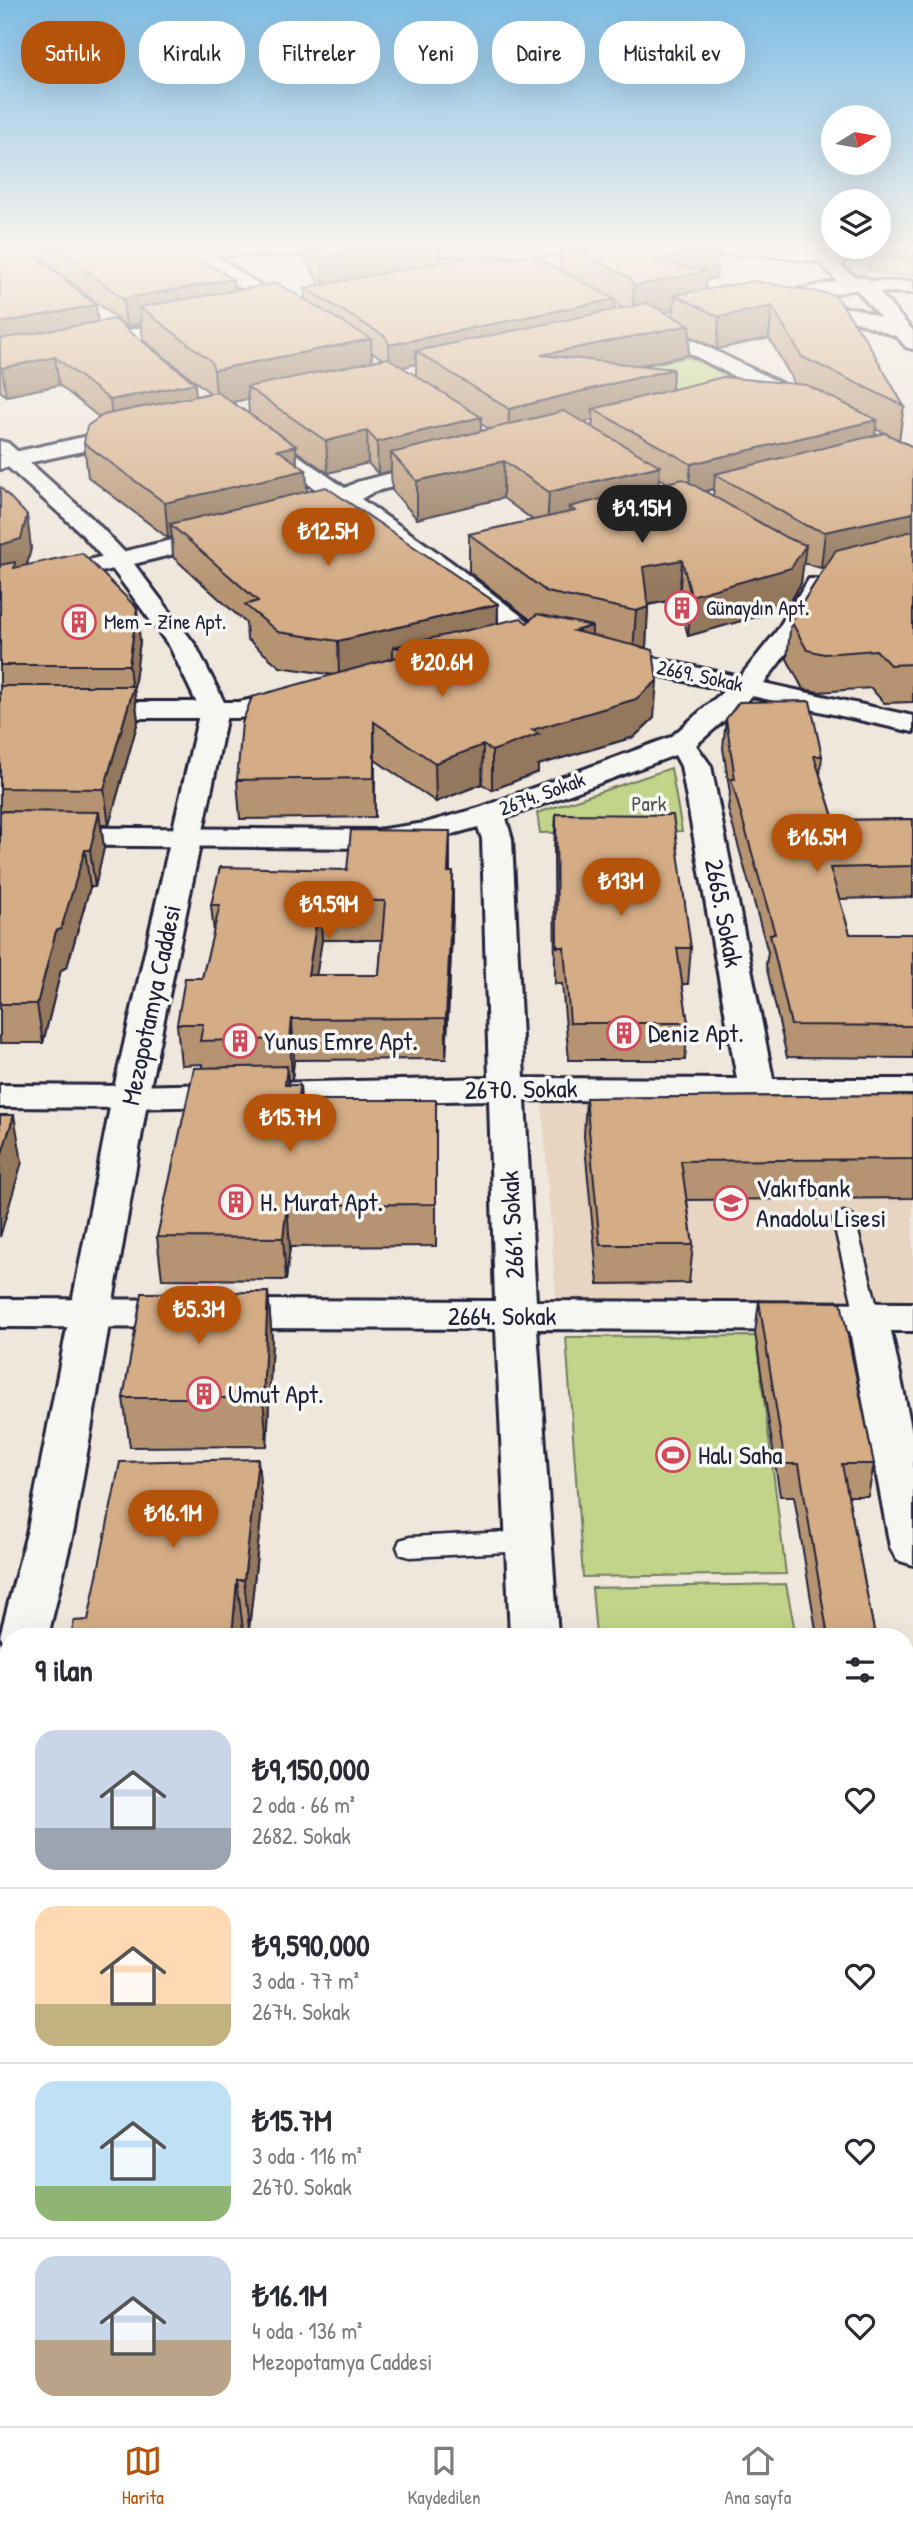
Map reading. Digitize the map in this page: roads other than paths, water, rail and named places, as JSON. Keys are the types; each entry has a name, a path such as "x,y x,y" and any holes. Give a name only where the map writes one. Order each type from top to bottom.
{"main road":[{"path":"722,360 828,416"},
{"path":"728,395 769,385"},
{"path":"4,454 147,422"},
{"name":"2669. Sokak","path":"245,429 441,566 536,640 913,724"},
{"path":"4,454 87,526 119,561 183,646 214,710"},
{"path":"270,523 322,511 365,487 466,461"},
{"path":"0,589 244,529"},
{"path":"441,566 468,560"},
{"name":"2674. Sokak","path":"0,836 377,839 428,832 489,814 681,743 747,686 787,635 822,574"},
{"path":"509,646 536,640"},
{"path":"0,710 239,710 321,692"},
{"name":"Mezopotamya Caddesi","path":"26,1628 51,1530 130,1097 178,879 184,837 214,710"},
{"name":"2665. Sokak","path":"681,743 696,766 757,1088"},
{"name":"2661. Sokak","path":"489,814 497,839 526,1541 533,1628"},
{"name":"2670. Sokak","path":"0,1096 130,1097 506,1089 913,1090"},
{"name":"2664. Sokak","path":"0,1313 913,1317"},
{"path":"869,1318 913,1547"}],"lane":[{"path":"844,1220 869,1318"},
{"path":"410,1547 526,1541"}],"place":[{"name":"Günaydın Apt.","path":"682,608"},
{"name":"Mem - Zine Apt.","path":"79,622"},
{"name":"Deniz Apt.","path":"624,1033"},
{"name":"Yunus Emre Apt.","path":"240,1041"},
{"name":"H. Murat Apt.","path":"236,1202"},
{"name":"Vakıfbank Anadolu Lisesi","path":"731,1203"},
{"name":"Umut Apt.","path":"204,1394"},
{"name":"Halı Saha","path":"673,1455"}],"park label":[{"name":"Park","path":"649,804"}]}
